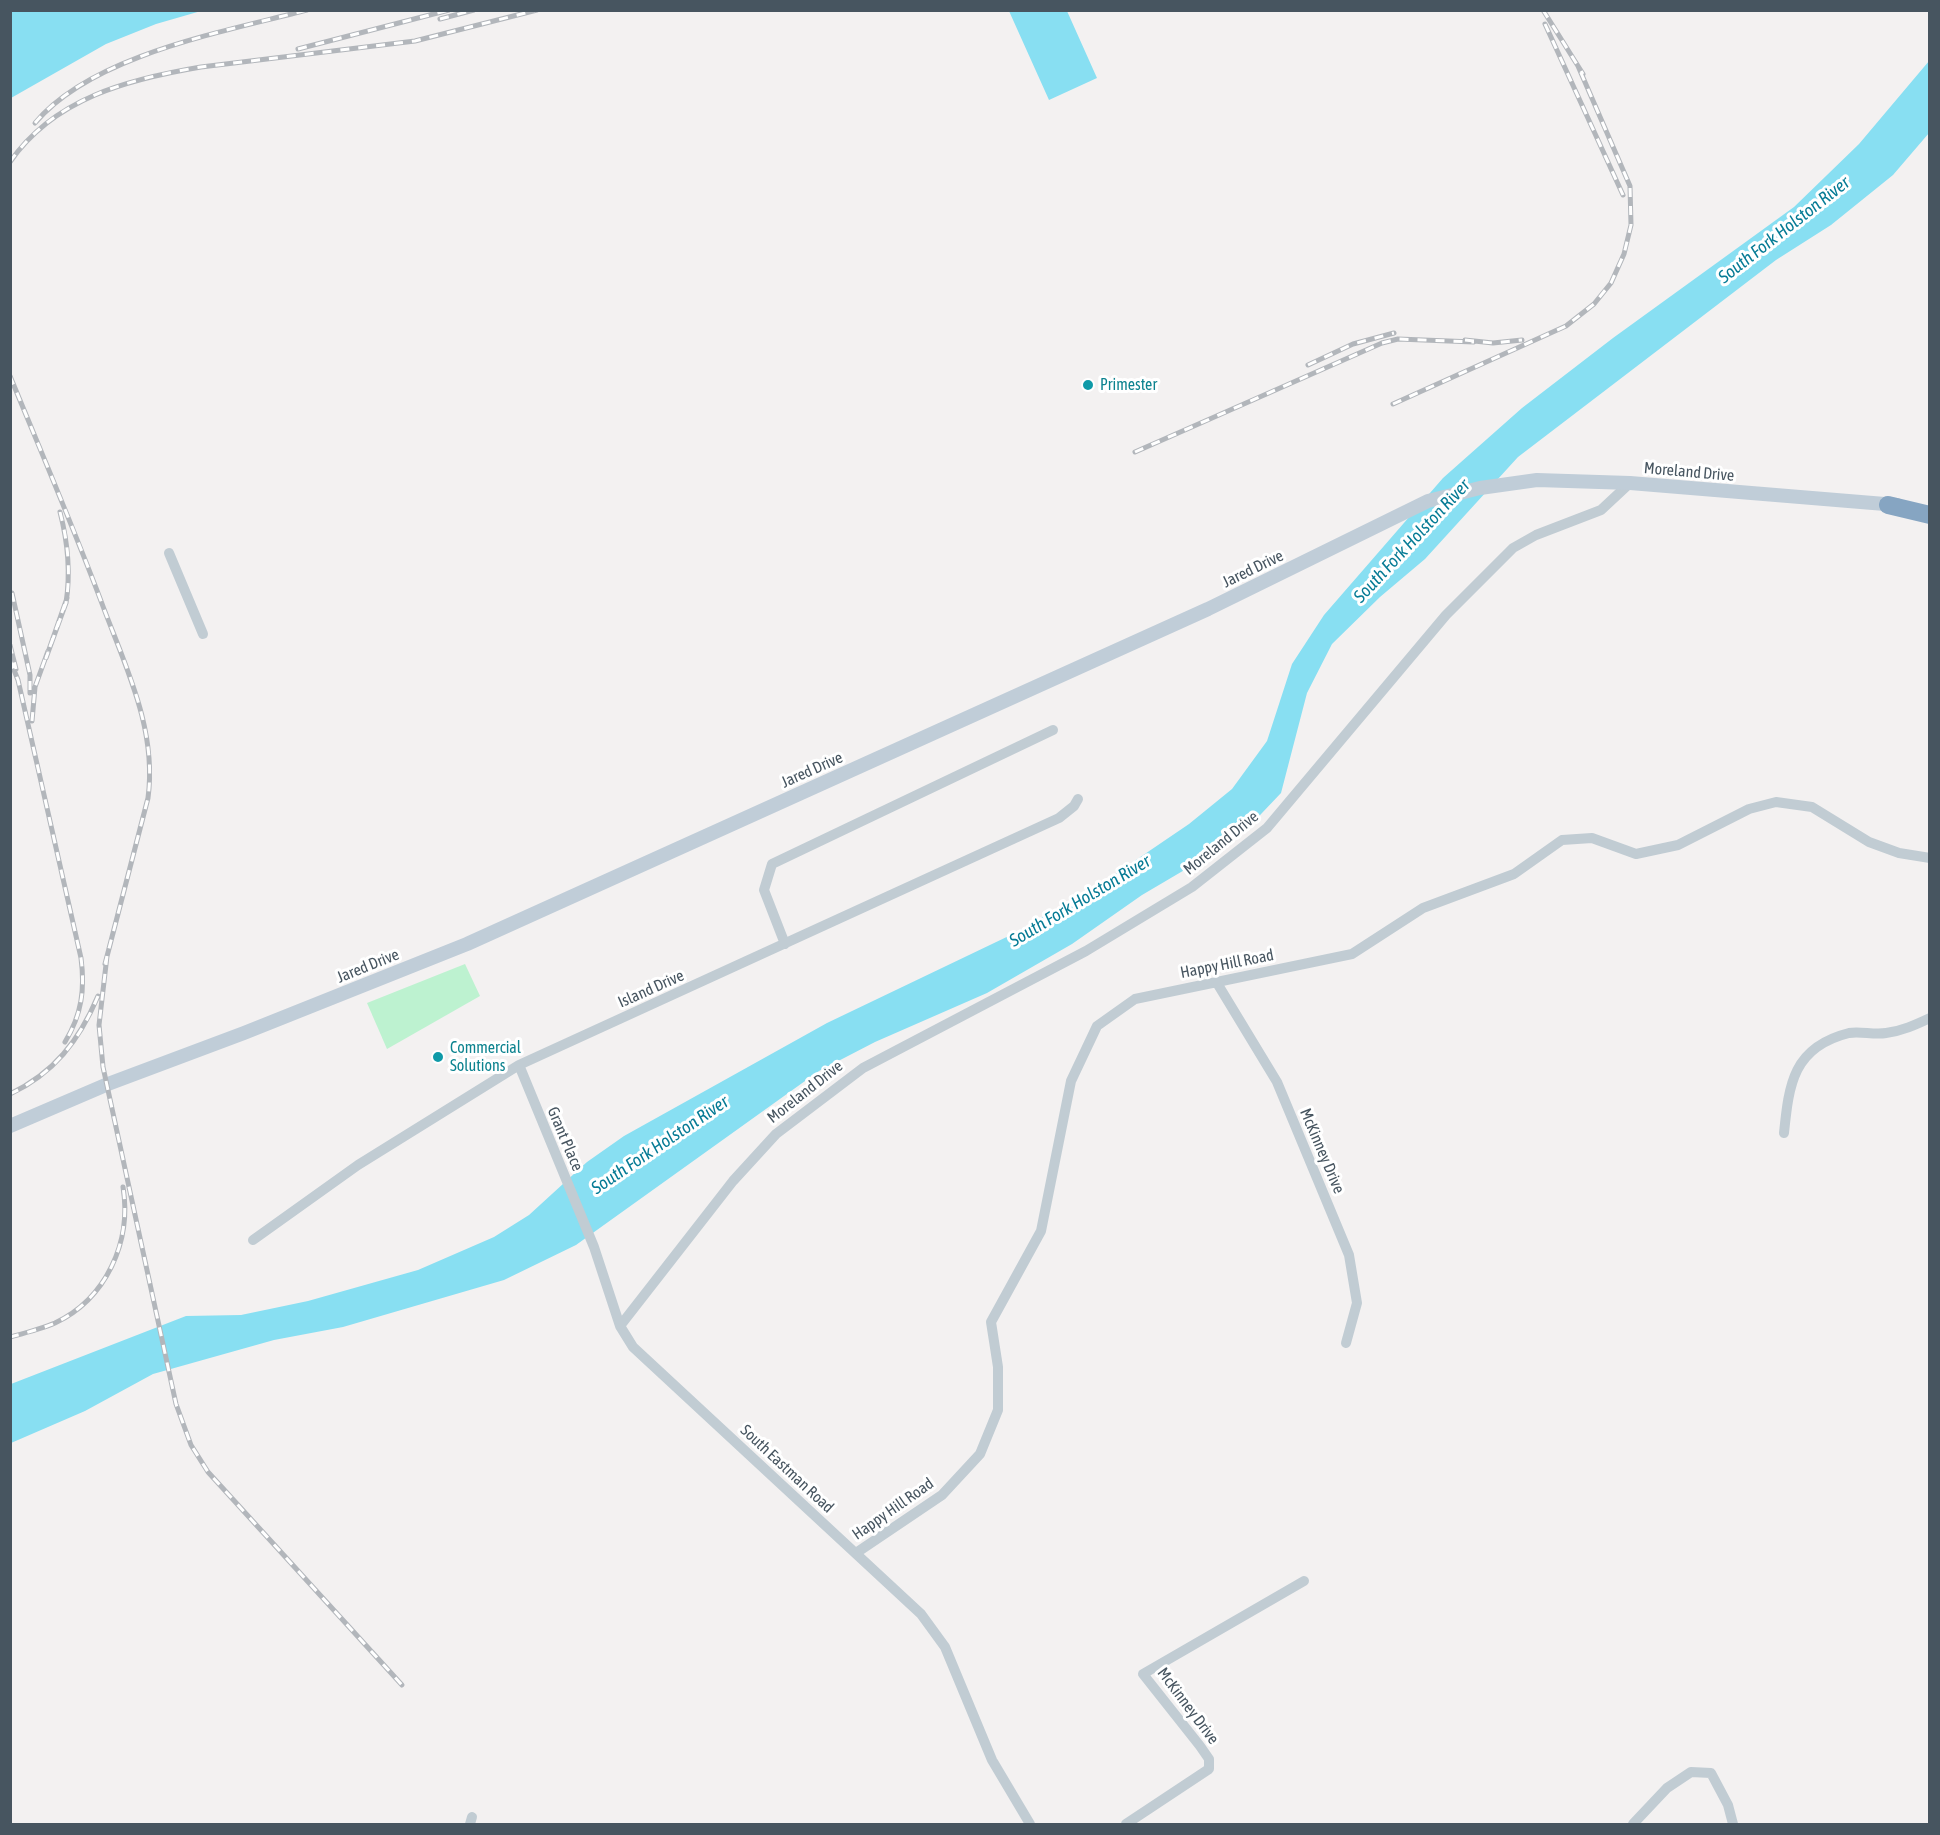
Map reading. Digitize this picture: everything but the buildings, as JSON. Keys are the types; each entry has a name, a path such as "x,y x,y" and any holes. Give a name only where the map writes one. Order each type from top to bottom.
{"highway":[{"path":"1888,505 1929,515"}],"main road":[{"name":"Jared Drive","path":"10,1126 108,1084 244,1033 467,944 1208,609 1405,511 1480,488 1537,480 1630,483"},
{"name":"Moreland Drive","path":"1630,483 1929,508"}],"street":[{"name":"Moreland Drive","path":"620,1326 733,1181 777,1134 863,1068 1086,951 1192,887 1268,828 1446,615 1513,548 1536,535 1601,510 1630,483"},
{"path":"169,553 203,634"},
{"path":"785,944 764,890 772,864 1053,730"},
{"name":"Island Drive","path":"253,1240 358,1165 519,1065 1059,818 1074,806 1078,799"},
{"name":"Happy Hill Road","path":"856,1553 942,1495 980,1454 999,1410 998,1366 991,1323 1041,1231 1071,1081 1097,1026 1135,999 1352,954 1423,908 1514,874 1562,840 1592,838 1636,854 1678,845 1749,809 1776,802 1812,807 1869,842 1899,853 1929,858"},
{"name":"McKinney Drive","path":"1217,982 1277,1082 1349,1255 1357,1303 1346,1343"},
{"path":"1784,1133 1787,1097 1796,1068 1821,1045 1850,1033 1885,1033 1911,1027 1929,1018"},
{"name":"Grant Place","path":"519,1065 590,1236 620,1326"},
{"name":"South Eastman Road","path":"620,1326 633,1347 921,1614 945,1647 992,1760 1030,1824"},
{"name":"McKinney Drive","path":"1126,1824 1209,1768 1209,1759 1200,1746 1143,1674 1304,1581"},
{"path":"1633,1824 1667,1788 1690,1772 1711,1773 1728,1805 1733,1824"}],"green space":[{"path":"465,964 480,996 387,1049 367,1003"}],"water":[{"path":"11,10 201,11 156,24 106,44 11,98"},
{"path":"1009,11 1067,11 1097,78 1049,100"},
{"name":"South Fork Holston River","path":"1929,61 1929,133 1893,175 1831,225 1776,260 1518,457 1425,559 1380,597 1332,644 1307,693 1281,793 1243,833 1142,895 1072,944 987,993 875,1042 819,1071 576,1245 504,1280 343,1327 274,1340 153,1374 85,1411 11,1443 11,1384 186,1316 241,1315 308,1301 418,1270 494,1237 529,1215 587,1162 624,1136 827,1023 1015,933 1108,879 1189,824 1232,789 1267,741 1292,664 1324,615 1443,478 1522,408 1613,338 1794,207 1859,144"}],"railway":[{"path":"35,123 60,100 90,80 124,63 199,37 307,10"},
{"path":"298,49 449,10"},
{"path":"440,19 474,10"},
{"path":"10,162 28,140 48,122 71,107 121,85 201,67 415,41 537,10"},
{"path":"1543,10 1583,74"},
{"path":"1545,24 1623,195"},
{"path":"1393,404 1566,326 1594,304 1611,283 1624,254 1631,225 1630,186 1578,66"},
{"path":"1308,365 1353,344 1394,333"},
{"path":"1135,452 1382,343 1398,339 1474,342"},
{"path":"1465,340 1493,343 1522,340"},
{"path":"10,376 122,655 138,701 148,749 150,773 148,798 105,964"},
{"path":"60,512 68,557 68,591 66,603 46,658 67,598"},
{"path":"12,593 30,675 30,693"},
{"path":"10,645 16,669"},
{"path":"32,721 35,687 48,651"},
{"path":"10,660 18,680 81,958 83,980 81,1001 71,1032 65,1042"},
{"path":"107,956 99,1025 103,1067 176,1404 191,1445 208,1472 402,1685"},
{"path":"10,1094 40,1076 63,1054 82,1027 98,996"},
{"path":"10,1337 55,1323 73,1313 101,1284 112,1267 119,1248 125,1208 123,1187"}],"place":[{"name":"Primester","path":"1088,385"},
{"name":"Commercial Solutions","path":"438,1057"}]}
